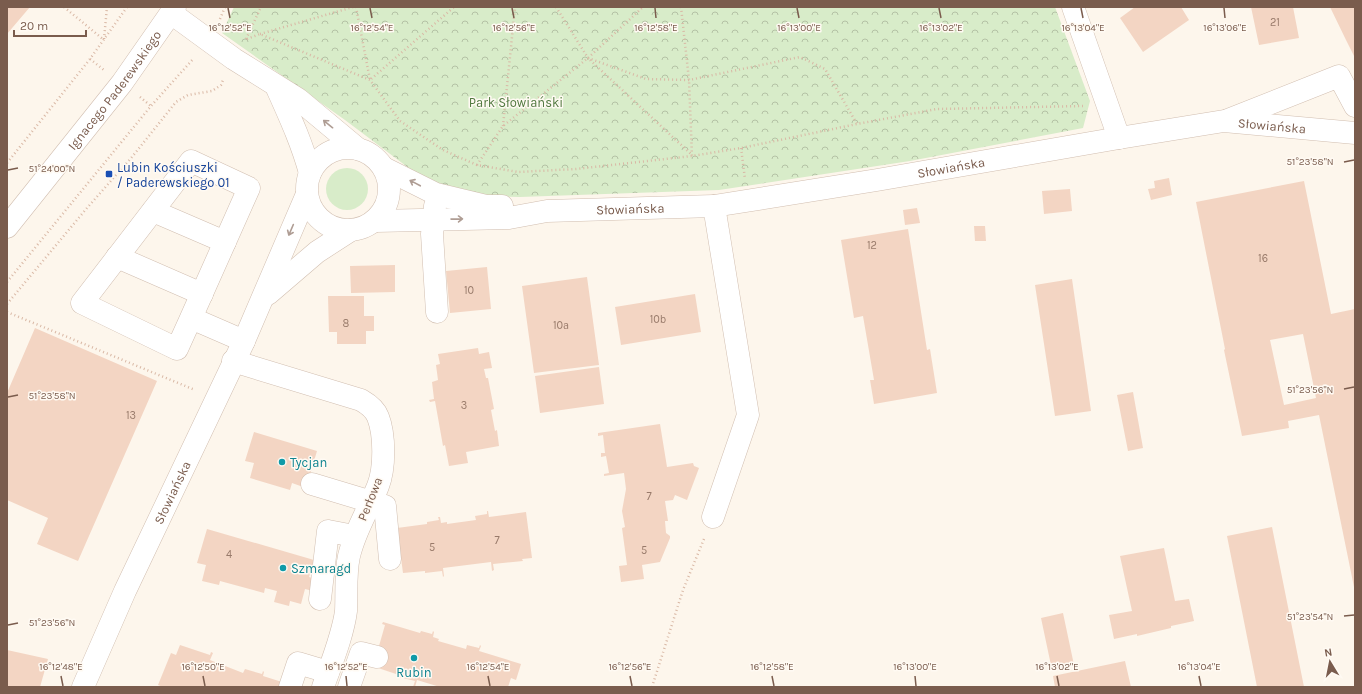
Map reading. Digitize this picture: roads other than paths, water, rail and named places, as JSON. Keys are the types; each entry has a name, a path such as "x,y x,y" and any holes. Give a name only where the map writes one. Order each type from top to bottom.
{"street":[{"path":"1073,7 1119,138"},
{"path":"173,10 234,60 298,100 358,149"},
{"name":"Ignacego Paderewskiego","path":"7,227 122,83 173,10"},
{"path":"1224,122 1338,76 1355,106"},
{"path":"276,86 306,156 308,183 310,206 317,216 327,225 338,229 361,229 376,221 386,208 389,195 389,181 384,168 368,153 358,149 347,148 333,150 322,157 315,164 308,183"},
{"name":"Słowiańska","path":"547,211 714,206 878,180 1119,138 1224,122 1355,134"},
{"path":"191,161 249,188 225,242 177,349 82,303 191,161"},
{"path":"384,168 436,194 486,206 511,206 547,211"},
{"name":"Słowiańska","path":"83,687 125,591 233,361 244,341 308,183"},
{"path":"436,194 432,234 437,312"},
{"path":"713,517 748,415 714,206"},
{"path":"153,210 225,242"},
{"path":"376,221 509,218 547,211"},
{"path":"262,299 317,252 351,230"},
{"path":"117,257 202,294"},
{"path":"191,318 244,341"},
{"name":"Perłowa","path":"233,361 361,400 370,406 378,416 383,439 382,465 379,484 354,536 349,558 346,612 326,680"},
{"path":"312,484 385,506 390,559"},
{"path":"320,599 328,531 354,536"},
{"path":"349,687 361,653 377,657"},
{"path":"290,687 298,663 326,680"}],"place":[{"name":"Lubin Kościuszki / Paderewskiego 01","path":"109,174"},
{"name":"Tycjan","path":"282,462"},
{"name":"Szmaragd","path":"283,568"},
{"name":"Rubin","path":"414,658"}],"park label":[{"name":"Park Słowiański","path":"516,102"}]}
